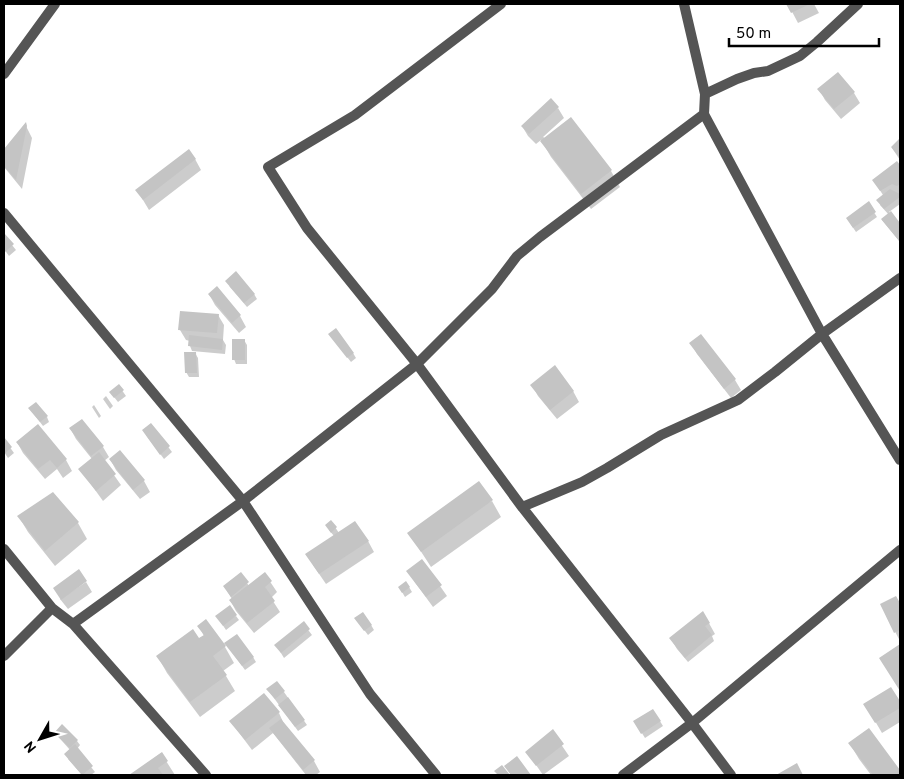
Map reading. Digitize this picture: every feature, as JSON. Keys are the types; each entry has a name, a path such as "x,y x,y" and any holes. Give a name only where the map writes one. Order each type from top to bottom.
{"street":[{"path":"4,74 55,4"},
{"path":"501,4 355,115 268,167 307,228 417,364 522,507 692,723 730,775"},
{"path":"684,4 705,94 704,114 822,334 900,460"},
{"path":"705,94 737,79 754,73 768,71 800,56 858,4"},
{"path":"73,624 243,501 417,364 492,289 517,256 704,114"},
{"path":"4,213 243,501 370,694 436,775"},
{"path":"522,507 582,482 660,435 738,400 822,334 900,278"},
{"path":"4,549 52,608 73,624 206,775"},
{"path":"623,775 692,723 900,550"},
{"path":"4,656 52,608"}],"building":[{"path":"786,4 810,4 791,13"},
{"path":"838,72 855,92 834,109 817,89"},
{"path":"551,98 559,107 529,134 521,126"},
{"path":"571,117 612,170 581,194 540,141"},
{"path":"26,122 27,126 16,180 4,166 4,149"},
{"path":"900,138 900,158 891,147"},
{"path":"189,149 196,159 143,200 135,190"},
{"path":"897,161 900,165 900,184 897,186 892,184 880,191 872,180"},
{"path":"890,189 900,194 900,197 884,209 876,200"},
{"path":"869,201 876,212 853,228 846,218"},
{"path":"891,211 900,223 900,242 881,219"},
{"path":"4,233 14,244 5,252 4,250"},
{"path":"236,271 255,294 244,303 225,281"},
{"path":"217,286 241,315 232,323 208,294"},
{"path":"180,311 219,314 217,333 178,330"},
{"path":"336,328 354,353 347,358 328,334"},
{"path":"701,334 736,379 724,389 689,343"},
{"path":"189,335 223,339 222,350 188,346"},
{"path":"232,339 245,339 245,360 232,360"},
{"path":"184,352 196,352 197,373 185,373"},
{"path":"555,365 574,391 550,410 530,385"},
{"path":"119,384 124,390 114,398 109,392"},
{"path":"36,402 48,416 40,422 28,408"},
{"path":"82,419 104,446 91,456 69,428"},
{"path":"151,423 170,446 160,455 142,430"},
{"path":"38,424 67,459 57,468 50,460 38,469 16,442"},
{"path":"4,437 12,447 4,454"},
{"path":"120,450 145,480 133,490 109,459"},
{"path":"99,452 116,474 96,491 78,469"},
{"path":"479,481 493,500 421,552 407,533"},
{"path":"53,492 79,522 45,551 17,516"},
{"path":"331,520 337,527 331,533 325,525"},
{"path":"355,521 369,541 319,574 305,554"},
{"path":"422,559 442,585 426,597 406,571"},
{"path":"79,569 87,581 61,600 53,588"},
{"path":"241,572 249,582 231,597 223,586"},
{"path":"265,572 272,581 265,587 275,601 247,623 229,600"},
{"path":"406,581 410,587 402,593 398,587"},
{"path":"896,596 900,603 900,630 894,633 880,604"},
{"path":"230,605 237,615 223,626 215,616"},
{"path":"703,611 710,623 705,626 712,635 685,658 669,638"},
{"path":"363,612 372,625 364,631 354,618"},
{"path":"206,619 226,646 213,656 227,675 190,702 156,656 193,629 199,638 204,635 197,626"},
{"path":"304,621 310,629 281,653 274,645"},
{"path":"237,634 254,657 242,666 224,643"},
{"path":"900,644 900,691 879,658"},
{"path":"277,681 285,691 275,699 266,689"},
{"path":"891,687 900,701 900,708 875,723 863,704"},
{"path":"264,693 280,712 245,740 229,721"},
{"path":"288,697 305,720 295,727 278,705"},
{"path":"653,709 661,721 641,734 633,721"},
{"path":"281,719 315,760 303,770 269,728"},
{"path":"62,724 78,740 70,748 54,733"},
{"path":"869,728 900,770 900,775 873,775 848,743"},
{"path":"553,729 564,744 536,766 525,752"},
{"path":"75,744 93,766 82,775 64,754"},
{"path":"162,752 168,761 158,768 163,775 129,775"},
{"path":"517,756 531,775 511,775 504,766"},
{"path":"797,763 803,775 776,775"},
{"path":"502,765 510,775 498,775 494,771"}]}
